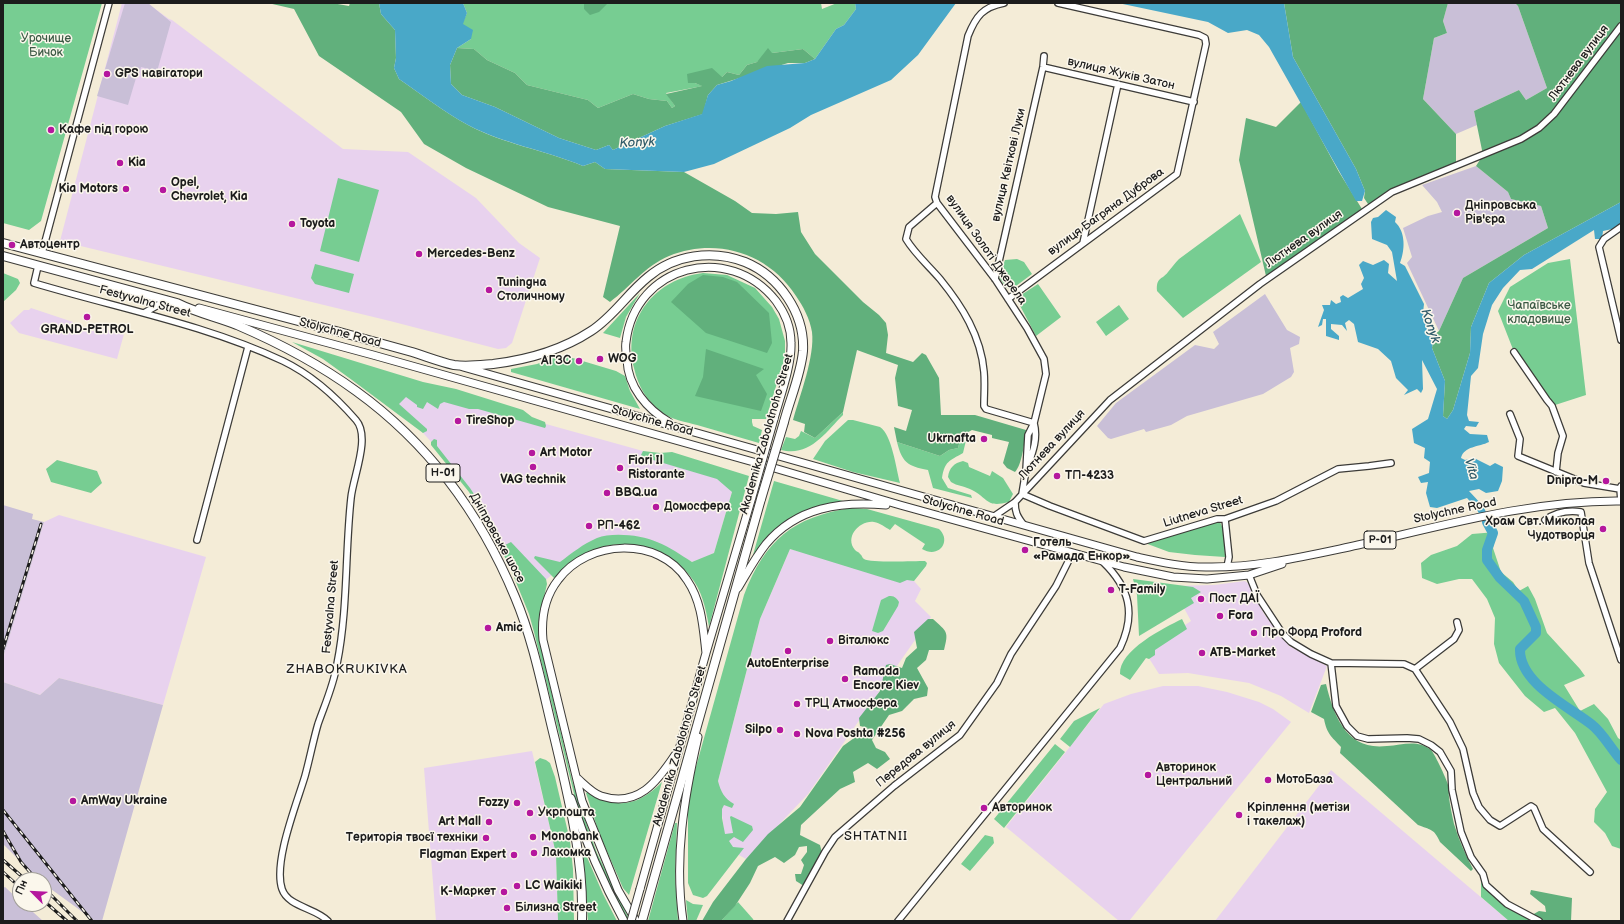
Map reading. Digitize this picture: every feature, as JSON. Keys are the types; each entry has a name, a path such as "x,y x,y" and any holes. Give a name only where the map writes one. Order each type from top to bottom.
{"highway":[{"name":"Stolychne Road","path":"3,243 371,341 455,365"},
{"name":"Akademika Zabolotnoho Street","path":"455,365 478,365 510,361 542,353 591,332 616,310 648,277 674,261 690,257 706,255 723,256 746,262 759,269 782,289 799,320 803,337 803,353 642,921"},
{"name":"Stolychne Road","path":"3,256 177,303"},
{"name":"Дніпровське шосе","path":"177,303 198,313 234,324 264,336 299,354 330,373 358,392 401,428 436,464 470,510 516,598 532,646 562,767"},
{"path":"562,767 576,839 581,877 582,921"}],"main road":[{"name":"Akademika Zabolotnoho Street","path":"630,921 790,361 792,343 789,324 780,307 770,293 757,282 735,272 706,266 681,271 668,277 646,294 636,309 629,327 626,343 627,364 632,380 640,397 656,415 678,427"},
{"name":"Stolychne Road","path":"177,303 373,355 764,465 900,506 1072,554 1142,571 1191,578 1207,579 1249,574 1295,559 1509,511 1573,502 1621,501"},
{"name":"Stolychne Road","path":"455,365 993,517 1170,564 1206,568 1295,559"},
{"path":"736,591 767,543 795,520 814,511 831,506 862,503 900,506"},
{"path":"1103,562 1110,556 1111,553 1106,547"},
{"path":"636,921 618,890 582,800 547,658 542,630 543,615 547,599 552,589 565,572 579,561 607,550 623,548 640,549 651,552 666,559 687,579 702,614 706,653"},
{"path":"683,921 679,882 681,828 689,776 707,694"},
{"path":"576,778 600,796 618,799 628,798 646,790 654,784 679,750"},
{"name":"Дніпровське шосе","path":"562,767 589,849 624,921"}],"street":[{"path":"42,253 109,3"},
{"name":"вулиця Золоті Джерела","path":"1004,3 994,5 981,13 973,24 968,36 935,190 935,197 937,203 995,279 1044,359 1046,374 1034,423 1028,435 1026,470 1022,494"},
{"name":"вулиця Багряна Дуброва","path":"1008,299 1177,174 1206,44 1205,38 1199,35 1058,3"},
{"name":"Лютнева вулиця","path":"993,517 1016,502 1110,400 1260,284 1392,192 1521,139 1539,128 1554,114 1621,26"},
{"name":"вулиця Квіткові Луки","path":"995,279 1043,67 1044,56"},
{"name":"вулиця Жуків Затон","path":"1043,67 1194,102"},
{"path":"1083,243 1118,84"},
{"path":"937,203 909,227 906,239 911,248 944,284 968,318 982,355 984,373 984,406 986,409 1034,423"},
{"path":"1621,227 1604,239 1599,247 1621,340"},
{"name":"Festyvalna Street","path":"38,266 34,283 185,324 283,361 309,378 330,395 361,426 362,448 351,496 343,612 337,664 286,836 280,878 281,888 285,897 319,914 328,921"},
{"path":"144,313 167,300"},
{"path":"197,540 248,347"},
{"path":"1514,352 1552,406 1561,430 1562,436 1556,472"},
{"path":"1510,414 1520,439 1518,456 1584,483 1620,488 1621,501"},
{"name":"Liutneva Street","path":"1022,494 1057,509 1144,541 1217,519 1225,519 1276,501 1338,469 1391,463"},
{"path":"1016,502 1016,515 1023,524"},
{"path":"1545,520 1552,515 1573,511 1580,512 1589,563 1621,660"},
{"path":"1225,519 1229,558 1227,567"},
{"name":"Передова вулиця","path":"787,921 825,852 835,837 894,786 960,735 997,683 1011,654 1056,586 1072,554"},
{"path":"898,921 1120,648 1128,628 1130,617 1129,609 1124,588 1117,577 1103,562"},
{"path":"1249,574 1256,595 1282,633 1291,642 1311,654 1331,663 1404,664 1415,669 1450,722 1463,749 1473,793 1479,807 1490,820 1500,826 1531,806 1534,808 1543,829 1590,872"},
{"path":"1415,669 1454,639 1460,630 1457,622"},
{"path":"1331,663 1336,706 1347,726 1357,736 1368,739 1419,739 1431,745 1440,752 1451,771 1452,790 1461,832 1471,857 1482,874 1486,885 1507,904 1539,921"}],"shaded area":[{"path":"122,3 147,3 172,20 343,149 408,152 476,198 519,243 540,258 512,343 506,348 498,349 390,321 60,241"},
{"path":"125,3 148,3 171,22 156,75 148,72 149,69 141,67 128,105 97,96"},
{"path":"1448,3 1515,3 1518,6 1547,88 1526,100 1519,90 1474,111 1477,125 1456,134 1423,99 1434,38 1447,33 1443,21"},
{"path":"1476,166 1508,192 1511,199 1541,206 1548,228 1463,278 1439,331 1407,263 1412,257 1403,228 1428,216 1442,212 1437,202 1422,185"},
{"path":"1265,294 1287,330 1300,337 1299,344 1290,348 1294,372 1291,377 1263,394 1187,416 1171,425 1146,432 1144,429 1111,439 1108,438 1097,426 1116,403 1195,345 1214,349 1219,344 1213,332"},
{"path":"31,308 73,322 72,327 93,331 98,327 124,334 117,359 19,333 10,323 24,310 29,310"},
{"path":"410,381 474,404 661,456 718,476 732,492 714,553 693,562 650,543 618,537 579,552 528,595 486,517 468,488 434,445 397,404"},
{"path":"3,505 33,514 32,519 44,522 3,658"},
{"path":"59,515 206,557 163,705 59,678 40,695 3,682 3,658 44,522"},
{"path":"790,549 914,581 921,589 915,601 931,617 808,794 746,859 726,848 718,781 760,619"},
{"path":"1245,581 1249,584 1264,614 1289,646 1327,666 1309,713 1281,696 1249,683 1188,673 1159,674 1145,652 1191,621 1172,586 1214,585"},
{"path":"59,678 163,705 102,921 95,921 52,890 52,872 31,872 3,844 3,682 40,695"},
{"name":"Авторинок Центральний","path":"1163,686 1198,686 1227,692 1259,702 1273,709 1291,722 1129,921 1119,921 1006,827 1104,704 1131,694"},
{"name":"Art Mall","path":"532,751 556,854 558,921 436,921 424,768"},
{"path":"1331,770 1509,921 1215,921"},
{"path":"5,887 12,894 12,912 33,912 43,921 3,921 3,888"}],"green space":[{"name":"Урочище Бичок","path":"3,3 102,3 41,221 29,230 3,223"},
{"path":"268,3 332,3 349,6 350,3 379,3 381,14 395,30 396,58 394,68 399,79 441,109 481,132 569,160 583,166 595,162 605,169 684,172 735,201 752,213 776,214 798,212 801,232 815,254 886,323 888,335 886,353 913,362 922,353 926,355 939,378 941,415 975,415 1026,430 1023,452 1017,469 1015,472 1007,468 1003,463 1009,442 992,438 992,435 972,430 961,436 958,448 949,450 940,456 897,442 894,427 906,431 912,410 898,406 895,378 898,365 857,350 843,412 815,438 804,432 805,424 793,420 809,364 812,342 810,322 796,296 784,281 771,269 756,259 723,249 705,248 687,250 669,256 652,265 610,302 603,297 620,226 548,207 466,168 424,144 401,112 319,56 294,9"},
{"path":"463,3 821,3 822,9 837,3 855,3 856,9 844,25 836,29 815,59 803,49 772,53 757,62 747,65 739,75 727,72 722,77 695,83 703,86 666,93 675,106 672,108 667,101 649,99 633,94 598,108 588,100 527,85 515,73 487,60 474,49 457,48 471,39 462,24 467,13"},
{"path":"584,3 608,3 599,12 590,15 584,9"},
{"path":"1284,3 1448,3 1443,21 1447,33 1434,38 1423,99 1456,134 1456,166 1392,192 1370,207 1364,198 1365,191 1356,169 1293,57"},
{"path":"1515,3 1621,3 1621,202 1524,255 1489,283 1471,327 1470,353 1453,410 1447,419 1443,416 1445,381 1432,348 1434,335 1439,331 1463,278 1548,228 1541,206 1511,199 1508,192 1476,166 1483,155 1474,111 1519,90 1526,100 1547,88 1518,6"},
{"path":"457,48 474,49 487,60 515,73 527,85 588,100 598,108 633,94 649,99 667,101 672,108 675,106 666,94 702,86 695,83 688,83 687,74 712,68 722,77 727,72 739,75 747,65 757,62 768,48 772,53 803,49 815,59 805,63 788,63 717,85 708,95 703,114 665,126 613,150 609,145 596,150 559,138 495,107 462,95 451,84 450,65"},
{"path":"1301,102 1339,172 1362,209 1266,276 1239,160 1246,118 1276,127"},
{"path":"338,178 379,190 359,262 320,251"},
{"path":"1240,214 1261,262 1183,318 1157,291 1158,281 1166,275 1179,259"},
{"path":"1017,259 1024,262 1032,274 1012,289 1007,288 999,278 1005,260"},
{"name":"Чапаївське кладовище","path":"1570,259 1586,395 1552,406 1514,352 1498,311 1510,287 1548,263"},
{"path":"315,264 354,274 349,293 315,284 311,278"},
{"path":"3,273 18,279 20,283 16,290 3,302"},
{"path":"703,273 727,275 755,288 772,307 779,319 785,341 785,357 766,419 752,419 753,426 762,430 759,443 679,420 667,415 657,409 648,399 636,375 632,350 633,333 638,318 646,304 670,283"},
{"path":"703,275 723,277 737,282 769,313 772,343 767,353 706,333 671,302 688,284"},
{"path":"1038,284 1061,317 1036,336 1017,300 1018,297"},
{"path":"640,293 626,317 620,338 603,333"},
{"path":"1119,305 1129,319 1106,336 1096,322"},
{"path":"292,342 423,382 456,389 523,410 532,417 545,422 546,426 545,428 478,409 469,409 444,402 440,404 438,409 427,402 423,409 417,407 417,405 406,397 399,404 427,429 427,431 423,433 323,359"},
{"path":"706,349 764,369 756,375 767,394 761,411 695,396 703,377"},
{"path":"566,356 616,371 625,376 630,391 640,409 511,372 511,369 537,364 555,357"},
{"path":"843,412 843,415 823,436 809,447 791,451 781,450 786,437 795,439 799,436 801,431 815,438"},
{"path":"848,420 880,427 884,431 891,444 900,483 853,472 813,459 825,441"},
{"path":"968,432 963,453 948,462 942,478 948,488 971,495 972,498 933,488 928,470 915,467 906,462 903,459 897,442 940,456 949,450 958,448 961,436"},
{"path":"434,439 437,440 437,446 470,488 498,531 494,533 501,547 511,542 546,579 547,584 540,614 540,644 572,780 597,853 630,921 627,921 594,854 577,806 529,614 509,565 469,492 431,445 431,442"},
{"path":"643,451 660,453 672,452 749,476 709,627 703,600 694,581 680,565 655,550 627,544 599,548 576,559 554,578 534,558 535,556 560,562 592,540 611,535 635,536 651,540 662,544 692,562 714,553 732,492 717,479 643,457 641,455"},
{"path":"57,460 97,471 102,483 91,493 51,482 46,469"},
{"path":"963,461 968,463 969,467 990,476 992,471 1003,478 1013,494 1009,502 996,504 988,502 978,493 951,482 948,477 951,469 957,463"},
{"path":"774,481 843,501 816,507 795,516 772,534 753,555"},
{"path":"851,508 867,509 939,529 943,534 944,543 938,550 928,552 922,549 925,544 895,524 890,530 880,524 869,522 855,530 851,540 852,545 864,559 883,561 925,561 927,563 914,581 907,580 900,583 790,549 760,619 718,781 723,794 734,804 732,808 724,805 722,809 725,834 733,833 731,816 752,826 753,830 743,842 734,837 729,841 733,847 744,848 707,896 703,898 693,895 688,883 688,806 692,781 744,595 761,559 784,534 797,525 813,518 831,512"},
{"path":"1210,520 1220,522 1224,531 1225,557 1169,552 1145,543"},
{"path":"1496,532 1493,548 1501,572 1513,582 1519,591 1528,586 1535,599 1547,633 1585,676 1564,685 1580,711 1594,704 1608,719 1618,738 1621,740 1621,849 1612,846 1605,833 1594,822 1595,809 1607,792 1575,733 1555,708 1544,712 1525,696 1499,663 1494,644 1495,618 1487,599 1472,579 1459,579 1437,584 1422,578 1421,563 1431,555 1457,546 1472,534"},
{"path":"1133,579 1193,587 1201,592 1191,598 1194,603 1139,636 1137,595"},
{"path":"889,596 897,599 899,602 898,606 883,631 878,633 872,631 881,600"},
{"path":"928,619 933,619 946,632 946,639 944,650 929,650 926,660 917,668 928,688 927,696 914,699 902,711 889,715 872,740 876,748 885,752 890,759 877,769 868,763 853,772 855,782 840,789 801,825 800,835 820,845 822,853 804,886 796,881 795,874 801,874 804,865 801,860 807,852 807,846 799,847 795,855 784,863 775,857 758,866 750,883 735,906 721,921 702,921 713,902 746,859 768,834 800,807 843,746 868,728 860,726 859,718 880,691 886,665 890,664 902,668 906,658 917,648 914,632"},
{"path":"1182,619 1187,629 1155,650 1155,655 1149,659 1146,658 1130,680 1120,674 1122,665 1134,648 1154,634"},
{"path":"1326,684 1338,719 1344,729 1352,737 1362,743 1373,746 1415,744 1431,750 1444,774 1448,785 1454,824 1462,847 1473,869 1471,871 1440,842 1434,832 1418,825 1340,753 1341,747 1328,732 1324,719 1311,712 1321,685"},
{"path":"1100,708 1070,747 1060,739 1074,721"},
{"path":"1055,744 1065,752 1004,828 994,819"},
{"path":"540,758 550,763 555,777 570,841 573,869 574,921 558,921 556,854 535,762"},
{"path":"662,782 629,895 623,888 599,833 586,793 588,792 609,801 627,803 645,796"},
{"path":"675,823 677,823 675,875 678,921 648,921"},
{"path":"985,835 993,837 994,843 970,871 961,864"},
{"path":"581,848 583,848 603,894 617,921 588,921"},
{"path":"1481,876 1497,899 1510,908 1535,921 1509,921 1481,897"},
{"path":"1531,890 1572,898 1571,921 1543,921 1532,915 1539,911 1546,912 1545,906 1530,894"},
{"path":"686,900 693,904 703,905 696,921 688,921"},
{"path":"738,902 754,921 721,921"}],"water":[{"name":"Konyk","path":"379,3 463,3 467,13 463,24 473,30 471,39 457,48 450,65 451,84 462,95 495,107 559,138 596,150 609,145 613,150 665,126 702,114 708,95 717,85 731,81 767,66 805,63 815,59 836,29 844,25 856,9 855,3 956,3 918,55 891,80 811,115 790,128 714,164 684,172 605,169 595,162 583,166 569,160 510,142 482,132 468,125 441,109 399,79 394,68 396,58 395,30 381,14"},
{"path":"1118,3 1284,3 1293,57 1356,169 1365,191 1362,201 1356,201 1269,47 1259,35 1247,30 1228,33 1208,22"},
{"path":"1621,202 1621,224 1617,228 1603,231 1602,239 1595,239 1594,230 1532,269 1520,270 1503,288 1492,305 1483,334 1478,368 1471,376 1467,415 1469,421 1479,422 1476,427 1466,426 1464,429 1470,434 1487,435 1489,442 1465,451 1461,458 1465,460 1474,458 1490,466 1495,463 1503,467 1502,481 1498,491 1486,493 1479,489 1469,491 1483,506 1496,532 1489,532 1476,508 1467,498 1437,508 1430,507 1426,493 1428,482 1421,483 1418,477 1429,473 1430,462 1424,458 1425,448 1414,443 1412,429 1428,419 1437,389 1422,360 1423,389 1421,393 1417,389 1404,395 1408,390 1396,378 1391,361 1378,349 1358,342 1354,324 1349,320 1345,323 1347,331 1342,325 1331,324 1331,329 1339,336 1339,340 1326,336 1326,319 1323,319 1322,325 1318,327 1324,310 1322,305 1330,305 1331,300 1336,304 1341,302 1340,297 1343,295 1348,298 1363,289 1361,284 1364,278 1359,265 1363,261 1373,265 1384,260 1389,264 1388,273 1397,281 1392,252 1387,245 1372,239 1371,222 1373,218 1378,217 1386,210 1396,217 1395,222 1399,226 1403,236 1404,247 1400,263 1405,266 1424,304 1423,313 1434,335 1432,348 1445,381 1443,416 1447,419 1453,410 1470,353 1471,327 1489,283 1524,255"}],"waterway":[{"name":"Vita","path":"1487,522 1493,533 1487,550 1487,560 1500,578 1524,601 1536,627 1536,633 1520,649 1522,661 1527,673 1546,692 1591,724 1603,736 1621,760"}],"railway":[{"path":"3,649 41,524"},
{"path":"3,810 92,921"},
{"path":"3,831 21,862 30,872"},
{"path":"3,860 17,872"},
{"path":"3,872 12,880"},
{"path":"52,896 77,921"},
{"path":"52,908 67,921"}],"place":[{"name":"GPS навігатори","path":"107,74"},
{"name":"Кафе під горою","path":"51,130"},
{"name":"Kia","path":"120,163"},
{"name":"Kia Motors","path":"126,189"},
{"name":"Opel, Chevrolet, Kia","path":"163,190"},
{"name":"Дніпровська Рів'єра","path":"1457,213"},
{"name":"Toyota","path":"292,224"},
{"name":"Автоцентр","path":"12,245"},
{"name":"Mercedes-Benz","path":"419,254"},
{"name":"Tuningна Столичному","path":"489,290"},
{"name":"GRAND-PETROL","path":"87,317"},
{"name":"WOG","path":"600,359"},
{"name":"АГЗС","path":"579,361"},
{"name":"TireShop","path":"458,421"},
{"name":"Ukrnafta","path":"984,439"},
{"name":"Art Motor","path":"532,453"},
{"name":"VAG technik","path":"533,467"},
{"name":"Fiori Il Ristorante","path":"620,468"},
{"name":"ТП-4233","path":"1057,476"},
{"name":"Dnipro-M","path":"1606,481"},
{"name":"BBQ.ua","path":"607,493"},
{"name":"Домосфера","path":"656,507"},
{"name":"РП-462","path":"589,526"},
{"name":"Храм Свт. Миколая Чудотворця","path":"1603,529"},
{"name":"Готель «Рамада Енкор»","path":"1025,550"},
{"name":"T-Family","path":"1111,590"},
{"name":"Пост ДАЇ","path":"1201,599"},
{"name":"Fora","path":"1220,616"},
{"name":"Amic","path":"488,628"},
{"name":"Про Форд Proford","path":"1254,633"},
{"name":"Віталюкс","path":"830,641"},
{"name":"AutoEnterprise","path":"788,651"},
{"name":"ATB-Market","path":"1202,653"},
{"name":"Ramada Encore Kiev","path":"845,679"},
{"name":"ТРЦ Атмосфера","path":"797,704"},
{"name":"Silpo","path":"780,730"},
{"name":"Nova Poshta #256","path":"797,734"},
{"name":"Авторинок Центральний","path":"1148,775"},
{"name":"МотоБаза","path":"1268,780"},
{"name":"AmWay Ukraine","path":"73,801"},
{"name":"Fozzy","path":"517,803"},
{"name":"Авторинок","path":"984,808"},
{"name":"Укрпошта","path":"530,813"},
{"name":"Кріплення (метізи і такелаж)","path":"1239,815"},
{"name":"Art Mall","path":"489,822"},
{"name":"Monobank","path":"533,837"},
{"name":"Територія твоєї техніки","path":"486,838"},
{"name":"Лакомка","path":"534,853"},
{"name":"Flagman Expert","path":"514,855"},
{"name":"LC Waikiki","path":"517,886"},
{"name":"K-Маркет","path":"504,892"},
{"name":"Білизна Street","path":"507,908"}],"district":[{"name":"ZHABOKRUKIVKA","path":"347,670"},
{"name":"SHTATNII","path":"876,837"}]}
